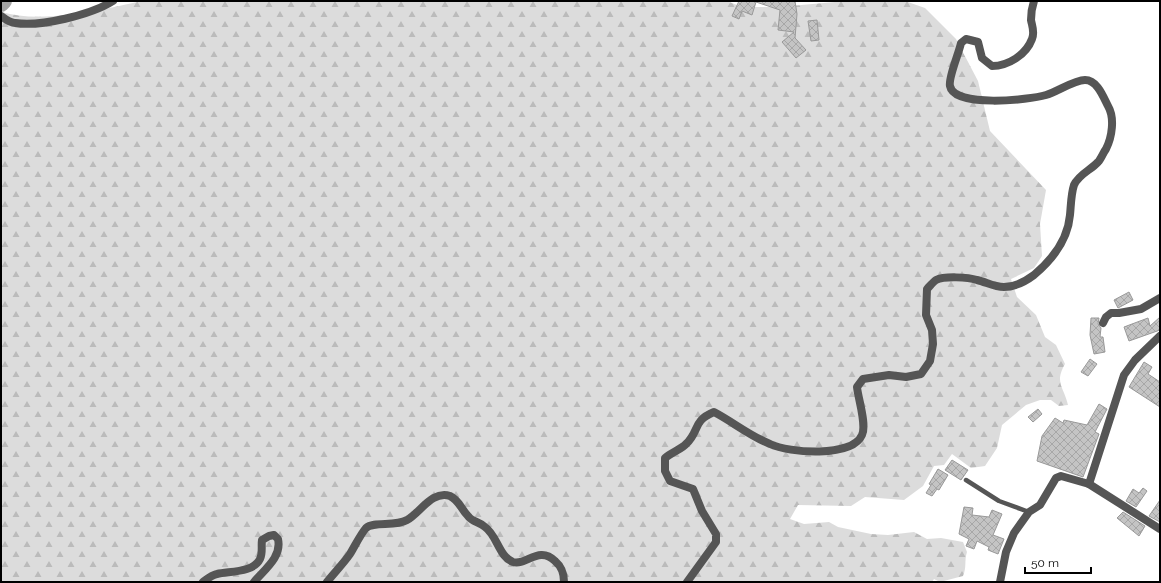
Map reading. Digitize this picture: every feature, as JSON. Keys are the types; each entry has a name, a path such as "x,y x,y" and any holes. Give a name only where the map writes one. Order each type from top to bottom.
{"street":[{"path":"1,16 13,23 39,24 94,11 113,1"},
{"path":"687,582 716,542 716,534 705,516 693,489 670,481 665,471 665,458 675,450 685,446 692,438 697,424 704,416 714,412 770,445 791,450 834,451 855,443 863,434 863,419 857,387 863,379 889,375 906,377 921,374 930,361 933,344 926,305 927,289 936,280 961,277 1004,287 1015,285 1034,275 1061,247 1067,231 1075,184 1084,172 1098,162 1110,142 1112,124 1110,110 1102,93 1094,82 1085,80 1044,96 996,101 976,100 958,97 952,93 949,81 961,43 966,39 978,42 982,58 992,66 1004,65 1012,61 1026,49 1032,39 1032,12 1034,1"},
{"path":"1103,323 1106,316 1111,313 1141,309 1160,298"},
{"path":"1089,484 1124,375 1135,360 1160,336"},
{"path":"1000,582 1006,552 1014,533 1029,512 1040,505 1056,478 1061,476 1089,484 1160,529"},
{"path":"327,582 350,554 366,528 374,524 384,526 405,522 436,496 442,495 449,496 457,500 468,516 490,530 500,548 511,561 518,563 527,558 545,555 552,557 561,566 564,582"},
{"path":"203,582 216,574 242,570 254,565 260,560 262,555 262,540 274,535 278,539 278,551 276,557 254,582"}],"lane":[{"path":"966,480 999,501 1029,512"}],"green space":[{"path":"142,1 727,1 742,7 779,7 846,1 905,1 925,8 956,39 978,81 990,131 1046,190 1040,224 1042,256 1034,268 1011,279 1017,297 1036,315 1045,337 1056,345 1065,364 1060,376 1060,381 1068,405 1059,406 1051,400 1040,400 1026,405 1002,425 997,448 985,466 971,468 952,454 944,465 934,466 923,486 904,500 865,497 851,506 798,505 790,519 804,524 829,522 838,527 871,534 888,535 914,532 927,539 941,538 963,542 967,552 963,576 940,582 934,579 932,582 1,582 1,12 35,17 53,16 90,12"}],"building":[{"path":"739,1 795,1 797,14 795,38 806,50 796,58 782,42 794,32 778,30 780,10 756,2 752,15 742,11 739,19 732,16"},
{"path":"817,20 819,40 811,41 808,21"},
{"path":"1129,292 1133,300 1118,308 1114,300"},
{"path":"1160,317 1160,330 1129,341 1124,327 1148,318 1150,326"},
{"path":"1091,318 1099,318 1098,324 1101,328 1100,337 1103,337 1105,352 1094,354 1090,335"},
{"path":"1090,359 1097,364 1088,376 1081,372"},
{"path":"1144,362 1152,367 1148,374 1160,382 1160,407 1129,387"},
{"path":"1099,404 1107,409 1095,432 1099,434 1083,477 1037,461 1042,436 1055,418 1063,423 1064,420 1087,425"},
{"path":"1038,409 1042,414 1033,422 1028,417"},
{"path":"952,460 968,470 961,480 945,470"},
{"path":"938,469 948,475 939,490 937,489 932,496 926,493 931,485 929,484"},
{"path":"1143,488 1147,491 1136,507 1126,501 1133,489 1139,493"},
{"path":"1160,500 1160,522 1149,516"},
{"path":"964,507 973,508 972,515 989,517 992,510 1002,514 993,535 1004,539 998,554 988,550 989,547 977,541 974,549 966,546 969,539 959,534"},
{"path":"1123,512 1145,526 1139,536 1117,518"}],"waterway":[{"path":"1,4 4,1"}]}
